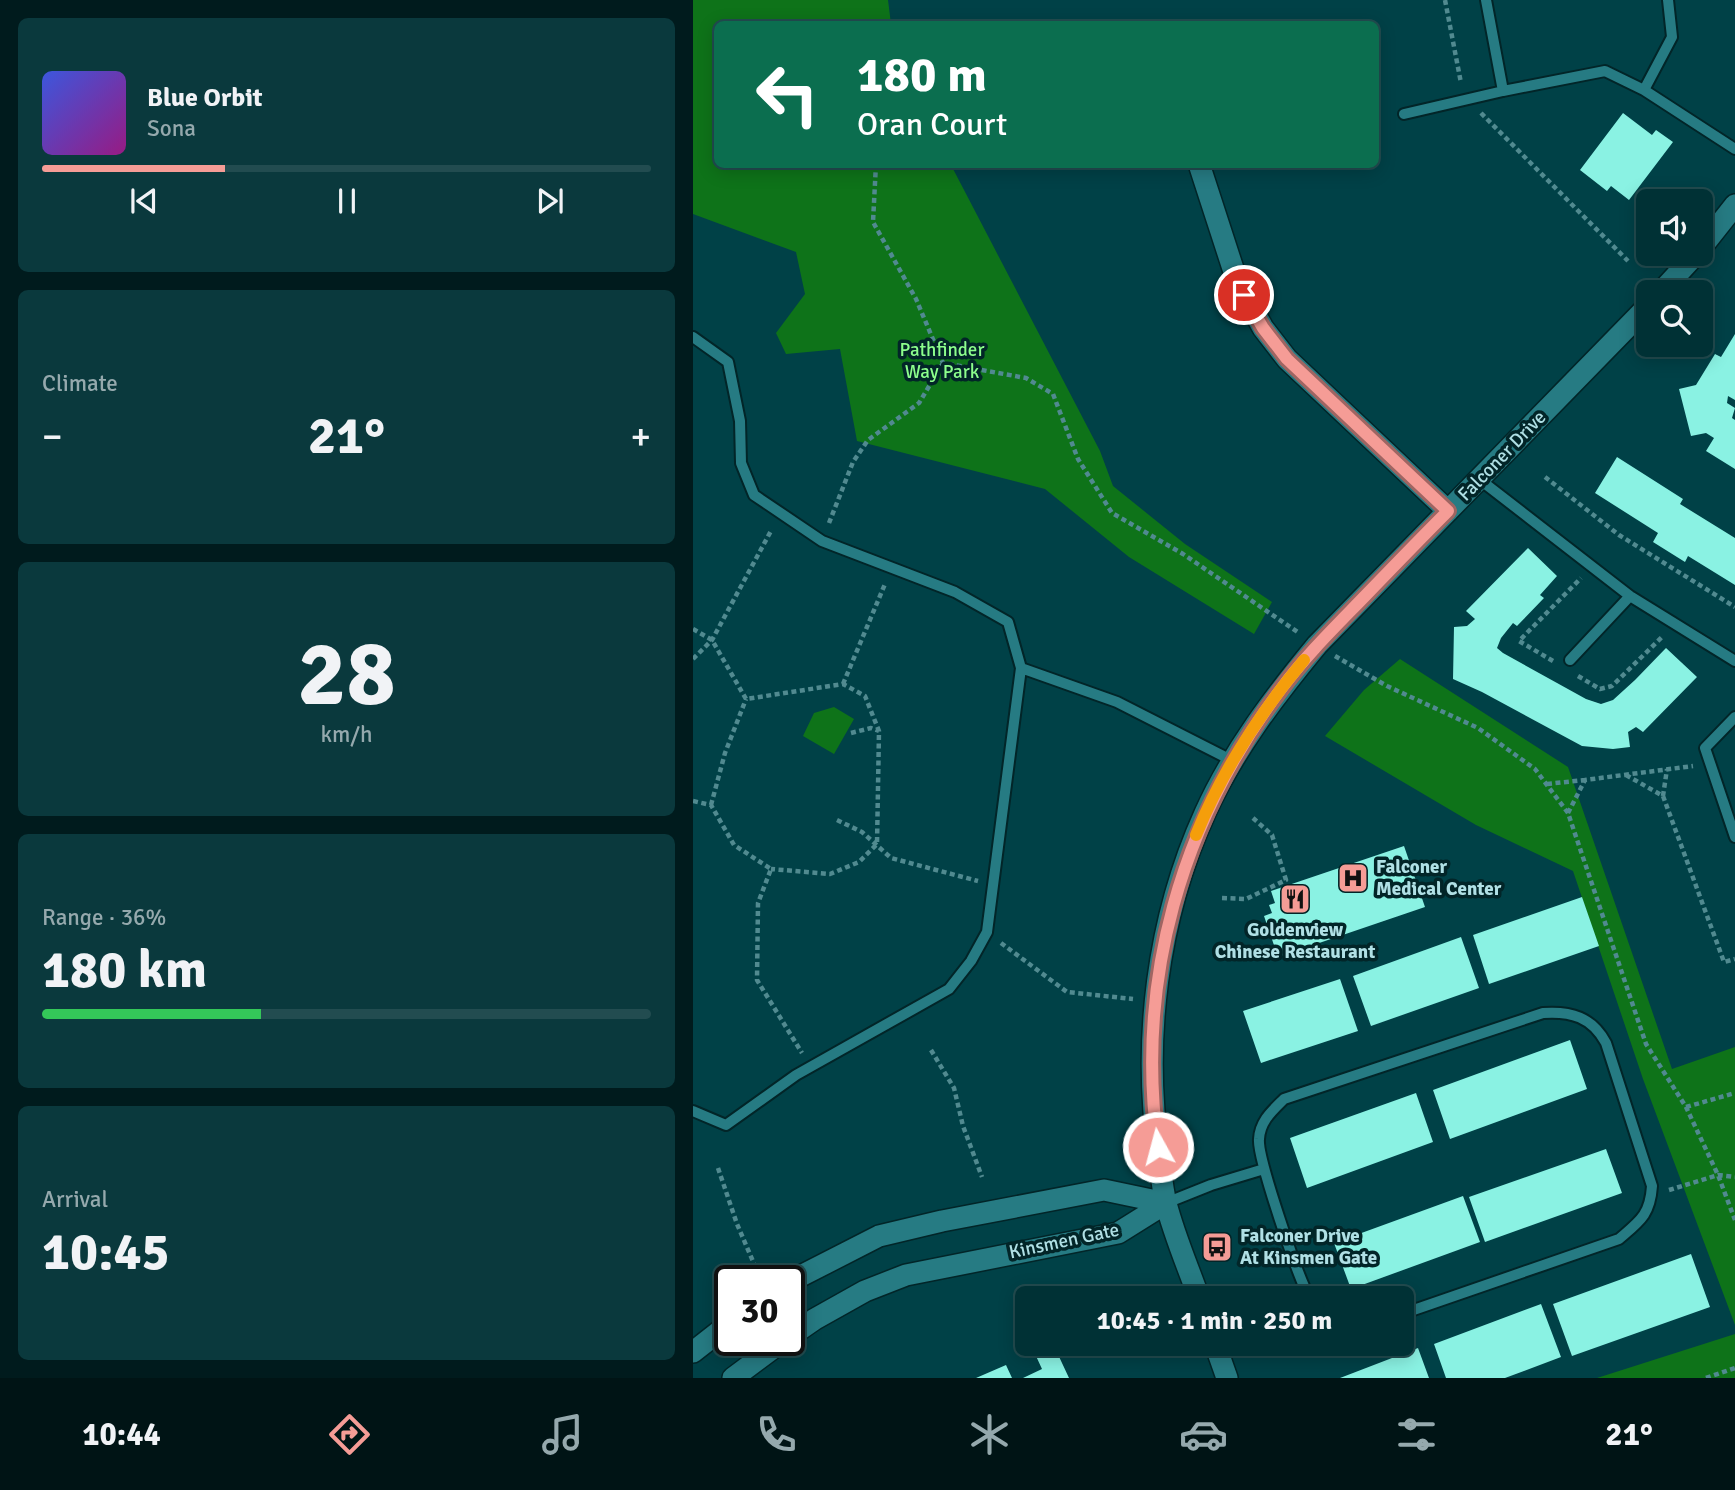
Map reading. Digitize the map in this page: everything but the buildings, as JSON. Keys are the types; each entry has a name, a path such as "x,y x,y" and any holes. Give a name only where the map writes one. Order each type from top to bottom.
{"street":[{"path":"1200,168 1237,281 1263,328 1287,359 1448,511"},
{"path":"1713,233 1735,205"},
{"path":"1672,280 1685,266"},
{"name":"Falconer Drive","path":"1195,1286 1166,1203 1154,1119 1151,1052 1155,1002 1166,936 1183,868 1206,812 1233,761 1282,687 1317,645 1636,319"},
{"name":"Kinsmen Gate","path":"805,1274 879,1236 1104,1189 1166,1203"},
{"name":"Kinsmen Gate","path":"805,1326 865,1291 906,1275 1118,1233 1166,1203"},
{"path":"693,1352 714,1336"},
{"path":"733,1378 763,1356"},
{"path":"1219,1356 1227,1378"}],"lane":[{"path":"1486,0 1503,91"},
{"path":"1644,90 1672,37 1668,0"},
{"path":"1404,114 1605,71 1644,90 1735,149"},
{"path":"693,337 728,362 740,421 741,463 754,495 822,541 955,592 1007,622 1021,668 987,932 971,961 949,989 810,1067 726,1125 693,1111"},
{"path":"1479,479 1630,596 1735,661"},
{"path":"1570,660 1630,596"},
{"path":"1021,668 1117,702 1233,761"},
{"path":"1735,717 1705,748 1735,837"},
{"path":"1306,1286 1264,1169 1258,1141 1261,1125 1267,1116 1285,1099 1543,1013 1576,1014 1599,1031 1605,1043 1652,1186 1651,1205 1645,1216 1619,1238 1414,1310"},
{"path":"1166,1203 1211,1185 1264,1169"}],"path":[{"path":"1445,0 1459,78 1467,99 1628,261"},
{"path":"822,541 853,462 868,440 919,402 943,363"},
{"path":"1545,477 1619,535 1735,607"},
{"path":"693,659 712,639 780,513"},
{"path":"843,684 892,566"},
{"path":"693,629 712,639 746,699"},
{"path":"843,684 865,696 879,731 877,844 859,862 830,874 771,869 734,845 711,805 725,753 746,699 843,684"},
{"path":"851,733 871,728 879,731"},
{"path":"1547,784 1710,764"},
{"path":"1667,769 1663,796 1724,962 1735,959"},
{"path":"1625,775 1663,796"},
{"path":"1568,813 1585,780"},
{"path":"693,801 711,805"},
{"path":"1222,898 1246,898 1286,880 1272,835 1253,818"},
{"path":"837,820 863,832 891,858 993,885"},
{"path":"771,869 758,903 757,980 810,1067"},
{"path":"987,932 1067,992 1155,1002"},
{"path":"931,1049 954,1088 963,1126 982,1177"},
{"path":"1686,1107 1735,1094"},
{"path":"718,1167 737,1224 755,1265"},
{"path":"1652,1195 1718,1175 1735,1177"},
{"path":"1706,1378 1734,1370"}],"green space":[{"name":"Pathfinder Way Park","path":"693,0 888,0 891,21 714,21 714,168 953,168 1100,451 1113,486 1185,544 1272,602 1254,634 1129,557 1045,489 857,441 840,349 786,354 776,333 805,294 796,252 693,214"},
{"path":"1400,659 1568,767 1672,1069 1735,1047 1735,1325 1643,1079 1573,871 1476,825 1325,736 1364,690"},
{"path":"834,707 854,719 834,754 803,736 814,713"},
{"path":"1735,1334 1735,1378 1597,1378"}],"slow traffic":[{"path":"1196,835 1255,724 1304,660"}],"place":[{"name":"Falconer Medical Center","path":"1353,878"},
{"name":"Goldenview Chinese Restaurant","path":"1295,899"},
{"name":"Falconer Drive At Kinsmen Gate","path":"1217,1247"}],"route":[{"path":"1158,1147 1151,1052 1155,1002 1166,936 1183,868 1206,812 1255,724 1282,687 1317,645 1448,511 1287,359 1263,328 1244,295"}]}
